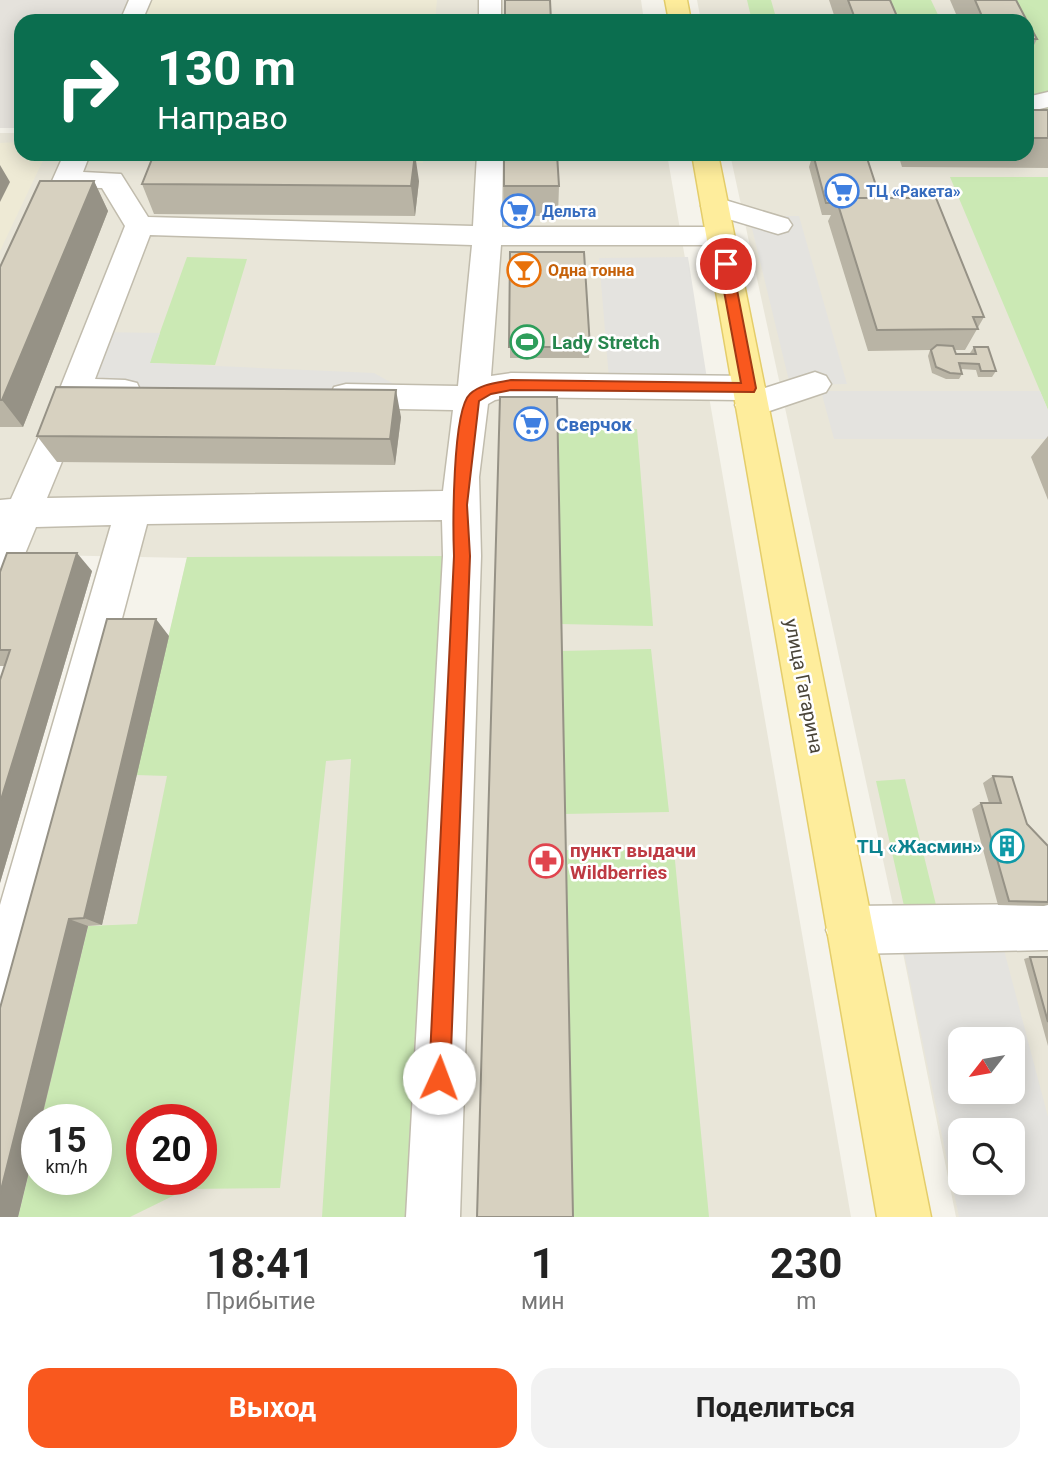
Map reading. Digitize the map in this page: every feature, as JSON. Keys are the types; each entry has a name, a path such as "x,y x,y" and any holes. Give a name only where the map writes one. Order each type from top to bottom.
{"main road":[{"name":"улица Гагарина","path":"706,161 904,1217"}],"lane":[{"path":"74,161 66,181 111,180 139,226"},
{"path":"433,1217 462,556 459,505 473,398 487,236 490,161"},
{"path":"715,206 778,225"},
{"path":"139,226 487,236 720,236"},
{"path":"0,572 12,514 75,391 139,226"},
{"path":"323,396 473,398 487,389 511,385 751,397 815,384"},
{"path":"75,391 158,393"},
{"path":"12,514 459,505"},
{"path":"0,988 133,510"},
{"path":"850,930 1048,927"}],"shaded area":[{"path":"0,0 129,0 123,14 14,14 14,128 0,128"},
{"path":"140,0 641,0 643,14 134,14"},
{"path":"150,0 437,0 436,14 144,14"},
{"path":"697,0 1048,0 1048,1217 956,1217 952,1195 1025,1195 1025,1118 948,1118 948,1177 901,943 732,161 1034,161 1034,14 700,14"},
{"path":"0,133 14,133 14,161 668,161 851,1217 35,1217 71,1195 112,1195 112,1104 61,1104 187,558 0,554"},
{"path":"14,142 14,161 43,161 0,251 0,143"},
{"path":"196,161 423,161 423,163"},
{"path":"749,216 799,216 847,384 790,385"},
{"path":"688,257 707,379 609,379 599,258"},
{"path":"96,332 160,333 150,363 374,373 419,398 75,391"},
{"path":"821,391 1040,391 1048,410 1048,439 834,439"},
{"path":"902,943 1004,950 1024,1027 948,1027 948,1104 1026,1104 1026,1034 1048,1117 1048,1217 959,1217 954,1195 1025,1195 1025,1118 948,1118 948,1164"}],"green space":[{"path":"747,0 771,0 775,14 750,14"},
{"path":"868,0 931,0 938,14 874,14"},
{"path":"989,0 1048,0 1048,110 1034,109 1034,14 996,14"},
{"path":"950,177 1048,177 1048,410"},
{"path":"187,257 247,259 215,365 149,363"},
{"path":"556,424 637,429 653,626 560,624"},
{"path":"462,556 433,1217 322,1217 351,759 326,761 280,1188 217,1189 217,1104 126,1104 126,1195 175,1195 130,1217 18,1217 23,1195 112,1195 112,1104 45,1104 88,926 137,924 167,776 136,775 187,557"},
{"path":"651,649 669,812 563,814 560,651"},
{"path":"905,779 937,909 904,906 876,781"},
{"path":"564,850 674,850 709,1217 570,1217"}],"building":[{"path":"505,0 550,0 551,14 505,14"},
{"path":"848,0 890,0 896,14 853,14"},
{"path":"975,0 1016,0 1023,14 981,14"},
{"path":"1034,110 1048,110 1048,138 1034,138"},
{"path":"151,161 414,161 411,186 142,184"},
{"path":"504,161 557,161 559,186 504,186"},
{"path":"815,161 868,161 880,198 836,198 835,203 826,203"},
{"path":"40,181 94,181 0,400 0,267"},
{"path":"836,198 936,198 984,317 973,317 978,329 877,330"},
{"path":"510,252 584,252 590,347 509,347"},
{"path":"937,345 953,346 956,354 976,354 974,347 988,347 996,371 981,371 979,364 959,363 962,374 950,373 936,367 931,350"},
{"path":"56,387 396,390 390,439 37,436"},
{"path":"500,397 557,397 573,1217 477,1217"},
{"path":"7,553 77,553 0,803 0,680 10,650 0,650 0,572"},
{"path":"107,619 156,619 84,918 69,919 0,1194 0,1008"},
{"name":"ТЦ «Жасмин»","path":"993,776 1012,777 1027,824 1048,846 1048,902 1009,901 981,803 1001,803"},
{"path":"1030,957 1048,957 1048,1022"}],"place":[{"name":"ТЦ «Ракета»","path":"842,191"},
{"name":"Дельта","path":"518,211"},
{"name":"Одна тонна","path":"524,270"},
{"name":"Lady Stretch","path":"527,342"},
{"name":"Сверчок","path":"531,424"},
{"name":"ТЦ «Жасмин»","path":"1007,846"},
{"name":"пункт выдачи Wildberries","path":"546,861"}],"route":[{"path":"439,1078 462,556 459,505 473,398 487,389 511,385 749,388 726,264"}]}
